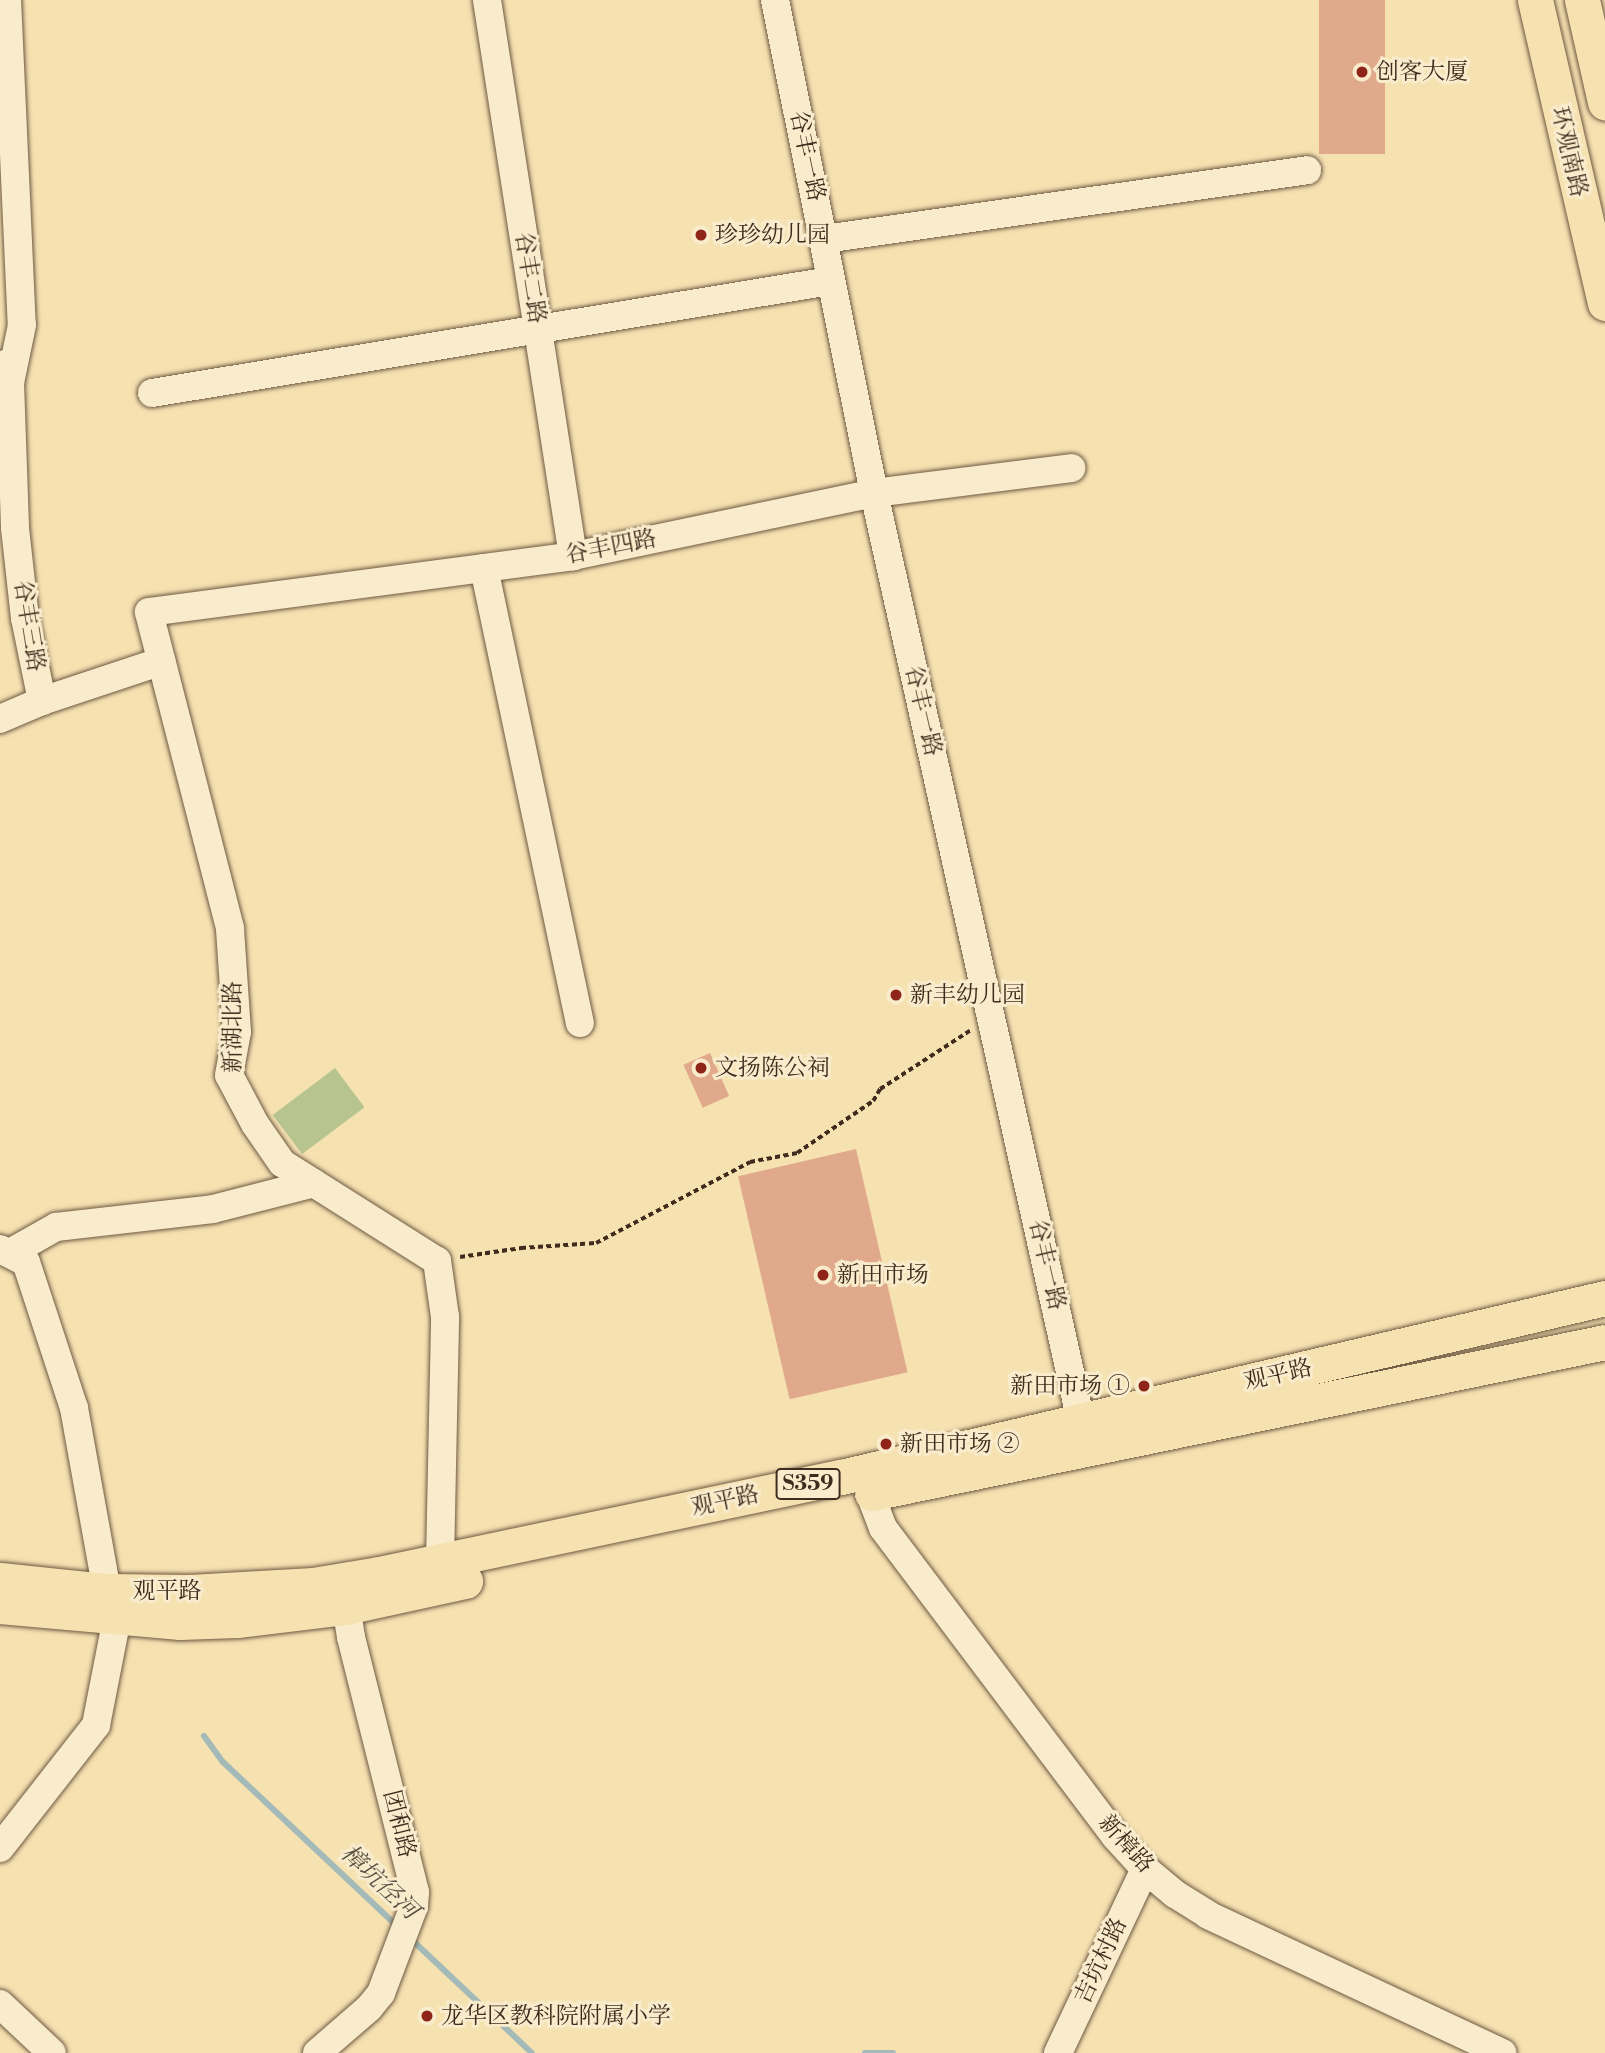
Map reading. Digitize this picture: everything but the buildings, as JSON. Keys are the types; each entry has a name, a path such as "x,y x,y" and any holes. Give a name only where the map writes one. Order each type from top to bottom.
{"main road":[{"name":"环观南路","path":"1535,0 1605,303"},
{"name":"环观南路","path":"1582,0 1605,102"},
{"name":"观平路","path":"0,1606 112,1604 313,1585 440,1562 841,1477 1605,1298"},
{"name":"观平路","path":"0,1580 180,1622 237,1620 346,1607 870,1494 1605,1342"}],"street":[{"path":"7,0 22,325 10,383"},
{"name":"谷丰二路","path":"487,0 573,556"},
{"name":"谷丰一路","path":"775,0 874,493 1082,1421"},
{"path":"824,239 1307,170"},
{"path":"152,394 830,281"},
{"path":"0,345 10,383"},
{"name":"谷丰三路","path":"10,383 15,528 25,618 42,701"},
{"name":"谷丰四路","path":"149,612 573,556 874,493 1071,468"},
{"path":"484,568 580,1023"},
{"name":"新湖北路","path":"149,612 230,928 237,1032 229,1075 255,1124 282,1163 437,1261"},
{"path":"0,719 42,701 162,661"},
{"path":"5,1251 56,1227 213,1209 314,1182"},
{"path":"0,1848 96,1725 112,1604 74,1408 26,1262 5,1251"},
{"path":"437,1261 445,1317 440,1562"},
{"name":"新樟路","path":"870,1494 883,1528 1115,1836 1145,1869 1175,1894 1208,1915 1502,2053"},
{"name":"团和路","path":"317,2053 369,2008 388,1978 414,1906 413,1876 351,1637 346,1607"},
{"name":"吉坑村路","path":"1058,2053 1145,1869"},
{"path":"0,2004 52,2053"}],"path":[{"path":"437,1261 521,1248 596,1242 750,1162 797,1153 873,1101 880,1089 991,1016"}],"green space":[{"path":"335,1068 364,1107 302,1154 273,1115"}],"waterway":[{"name":"樟坑径河","path":"204,1736 223,1762 398,1927"},
{"name":"樟坑径河","path":"411,1939 532,2053"},
{"name":"樟坑径河","path":"865,2053 893,2053"}],"place":[{"name":"创客大厦","path":"1362,72"},
{"name":"珍珍幼儿园","path":"701,235"},
{"name":"新丰幼儿园","path":"896,995"},
{"name":"文扬陈公祠","path":"701,1068"},
{"name":"新田市场","path":"823,1275"},
{"name":"新田市场 ①","path":"1144,1386"},
{"name":"新田市场 ②","path":"886,1444"},
{"name":"龙华区教科院附属小学","path":"427,2016"}]}
